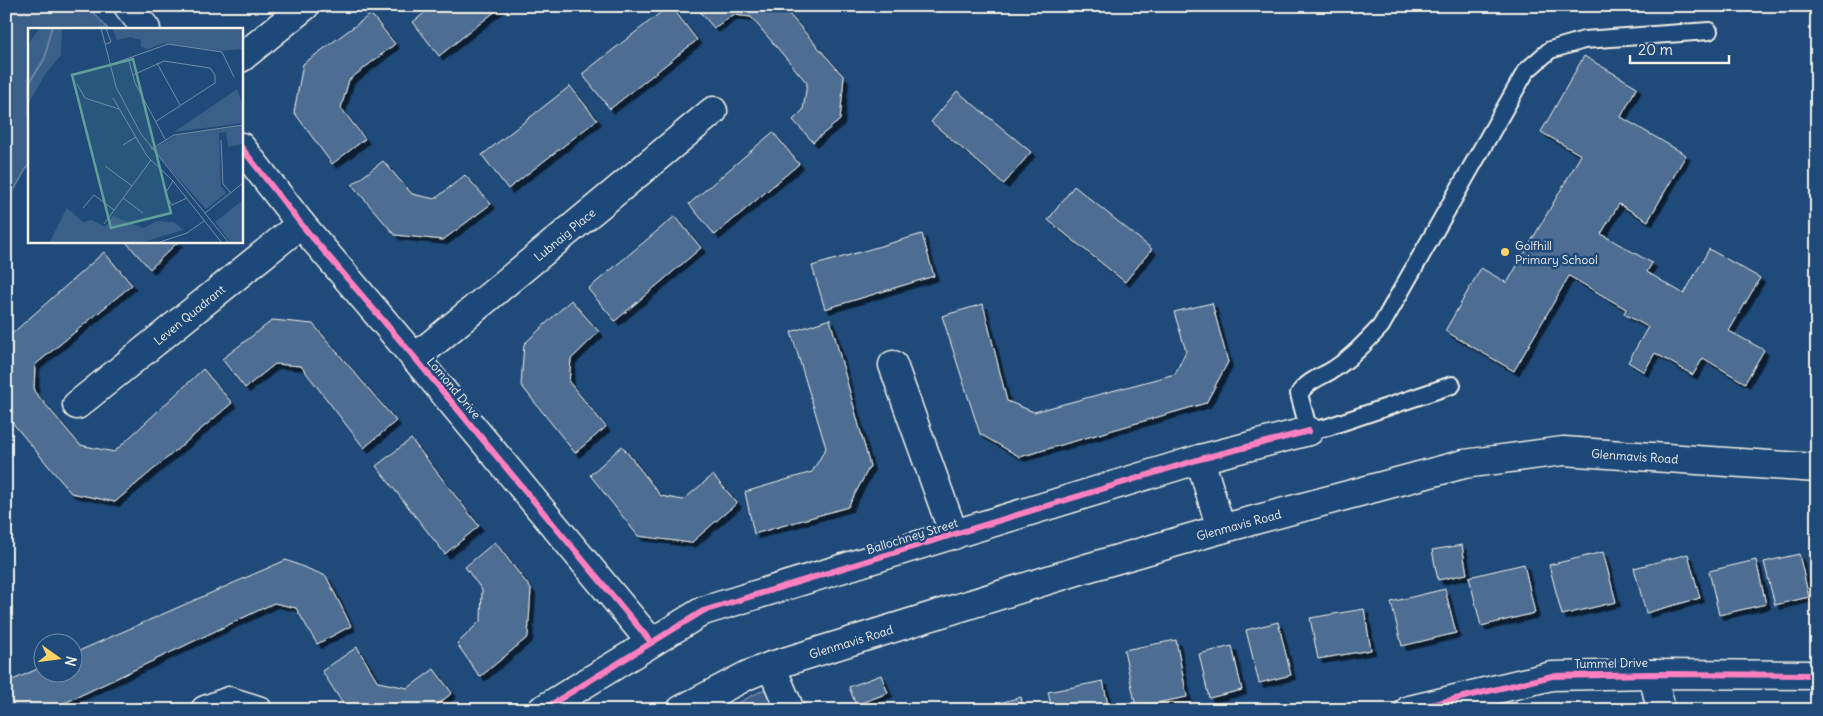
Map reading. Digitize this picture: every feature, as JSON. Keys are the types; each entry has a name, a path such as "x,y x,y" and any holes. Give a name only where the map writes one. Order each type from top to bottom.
{"street":[{"path":"128,6 145,28"},
{"path":"242,57 305,6"},
{"name":"Lubnaig Place","path":"415,358 713,111"},
{"name":"Lomond Drive","path":"242,148 301,224 651,642"},
{"name":"Leven Quadrant","path":"77,405 301,224"},
{"name":"Ballochney Street","path":"893,365 954,535"},
{"name":"Ballochney Street","path":"542,710 703,611 1200,459 1309,431"},
{"name":"Glenmavis Road","path":"681,710 748,675 771,666 966,604 1221,529 1464,464 1563,451 1817,468"},
{"path":"1200,459 1221,529"},
{"path":"771,666 790,710"},
{"path":"1653,674 1661,710"},
{"name":"Tummel Drive","path":"1409,710 1552,676 1653,674 1817,675"},
{"path":"205,710 229,701 258,710"}],"lane":[{"path":"1452,385 1328,427 1309,431 1299,394 1304,385 1333,369 1358,350 1381,326 1526,72 1550,50 1584,40 1709,31"}],"shaded area":[{"path":"6,6 88,6 107,28 28,28 28,166 6,205"},
{"path":"771,686 781,710 724,710"}],"building":[{"path":"433,6 502,6 439,56 413,22"},
{"path":"671,6 697,40 610,109 582,74"},
{"path":"695,6 782,6 844,77 840,120 813,142 793,120 803,110 807,83 751,17 733,15 714,28"},
{"path":"371,14 395,44 349,80 341,108 365,139 332,164 294,112 303,64"},
{"path":"1584,56 1637,87 1621,117 1686,155 1648,221 1619,204 1601,234 1652,263 1647,272 1684,294 1709,249 1760,278 1729,331 1764,350 1745,383 1703,358 1693,375 1655,353 1644,372 1628,362 1648,327 1624,314 1626,309 1569,276 1514,371 1445,331 1481,268 1507,283 1581,155 1541,132"},
{"path":"570,86 597,120 508,189 482,155"},
{"path":"957,91 1031,152 1004,184 931,122"},
{"path":"773,132 799,164 715,235 689,204"},
{"path":"383,161 412,194 435,199 465,175 491,204 443,240 395,235 352,185"},
{"path":"1074,186 1152,249 1125,282 1048,220"},
{"path":"675,216 701,248 615,321 588,289"},
{"path":"922,234 934,276 825,309 812,266"},
{"path":"126,242 178,242 150,269"},
{"path":"104,252 132,285 35,365 34,391 80,445 114,452 203,369 232,403 115,502 71,493 6,415 6,339"},
{"path":"571,300 599,332 571,359 569,382 606,427 575,453 521,385 524,344"},
{"path":"1212,303 1228,362 1206,403 1020,457 980,434 942,316 983,304 1007,401 1034,412 1175,374 1186,351 1174,312"},
{"path":"830,319 870,466 848,507 754,534 745,492 812,472 826,448 791,332"},
{"path":"273,320 313,324 396,421 364,448 301,366 275,364 245,388 222,359"},
{"path":"411,439 479,526 445,554 376,466"},
{"path":"622,446 661,496 683,500 713,475 737,503 691,543 638,536 590,475"},
{"path":"495,542 531,589 528,637 480,677 457,644 481,620 482,590 465,567"},
{"path":"1462,545 1467,574 1438,580 1432,550"},
{"path":"1603,552 1616,602 1562,615 1549,565"},
{"path":"1688,554 1700,598 1646,613 1634,568"},
{"path":"1799,554 1809,597 1775,605 1764,562"},
{"path":"286,560 326,576 351,626 317,644 296,608 274,603 50,710 6,710 6,683 32,671 32,684 82,684 82,650"},
{"path":"1756,560 1766,604 1719,615 1709,571"},
{"path":"1524,564 1535,613 1481,626 1469,577"},
{"path":"1445,589 1456,633 1402,646 1391,602"},
{"path":"1364,609 1371,650 1318,659 1310,618"},
{"path":"1278,622 1291,675 1259,683 1246,630"},
{"path":"1176,640 1187,697 1136,707 1124,650"},
{"path":"1232,646 1242,690 1209,698 1199,654"},
{"path":"357,647 378,682 408,688 434,669 452,693 431,710 347,710 322,671"},
{"path":"881,675 888,693 856,705 849,687"},
{"path":"1103,681 1109,710 1052,710 1048,692"},
{"path":"1021,697 1024,710 974,710"}],"cycle path":[{"path":"242,148 301,224 651,642"},
{"path":"542,710 703,611 1200,459 1309,431"},
{"path":"1409,710 1552,676 1653,674 1817,675"}],"place":[{"name":"Golfhill Primary School","path":"1505,252"}]}
